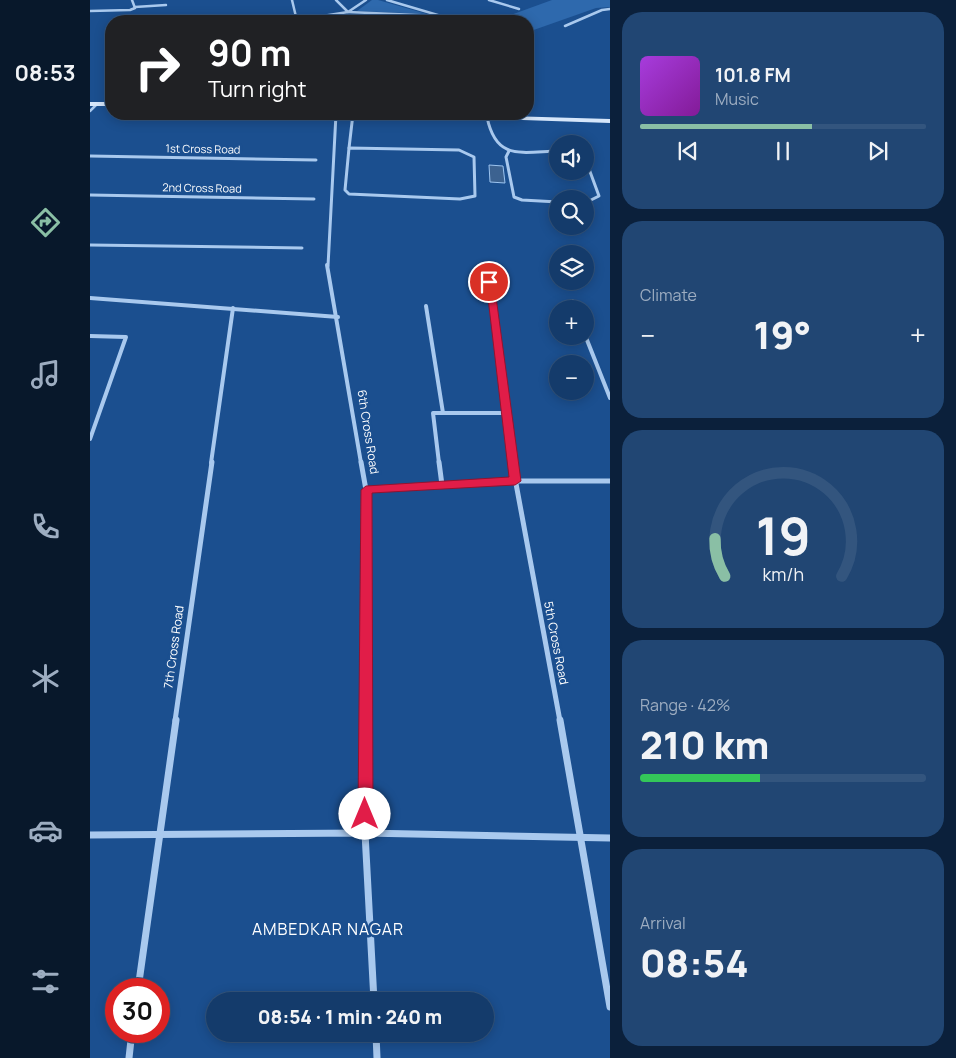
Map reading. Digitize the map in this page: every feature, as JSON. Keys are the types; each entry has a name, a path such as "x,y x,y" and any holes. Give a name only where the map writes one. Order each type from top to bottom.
{"street":[{"path":"132,0 135,7"},
{"path":"292,0 296,15"},
{"path":"336,0 348,12"},
{"path":"348,12 366,0"},
{"path":"387,0 436,15"},
{"path":"489,0 519,9"},
{"path":"90,11 130,10 135,7 166,5"},
{"path":"565,26 602,10 610,9"},
{"path":"331,15 348,12 416,15"},
{"path":"90,104 105,104"},
{"path":"90,110 97,104"},
{"path":"534,119 610,121"},
{"name":"6th Cross Road","path":"336,120 327,262 338,317 366,490 365,833 374,992"},
{"path":"349,148 459,150 470,153 474,157 475,196 460,200 349,194 345,190 349,148 352,120"},
{"path":"489,120 491,134 497,145 509,151 549,151"},
{"path":"509,151 506,158 514,197 522,200 549,202"},
{"name":"1st Cross Road","path":"90,156 316,160"},
{"path":"593,180 599,196 594,198"},
{"name":"2nd Cross Road","path":"90,195 314,199"},
{"path":"90,246 302,248"},
{"name":"5th Cross Road","path":"489,282 515,481 582,838 610,1006"},
{"path":"90,298 338,317"},
{"path":"426,306 443,413"},
{"name":"7th Cross Road","path":"140,978 233,308"},
{"path":"90,336 126,337 90,439"},
{"path":"589,345 610,398"},
{"path":"442,485 433,413 506,413"},
{"path":"366,490 515,481 610,481"},
{"path":"90,835 159,836 365,833 610,838"},
{"path":"376,1042 377,1058"},
{"path":"129,1058 131,1043"}],"shaded area":[{"path":"372,0 378,0 427,14 357,11"},
{"path":"552,0 610,0 610,7 596,8 534,30 534,15 511,15"},
{"path":"489,165 503,166 505,183 490,182"}],"district":[{"name":"AMBEDKAR NAGAR","path":"328,929"}],"route":[{"path":"365,814 366,490 515,481 489,282"}]}
